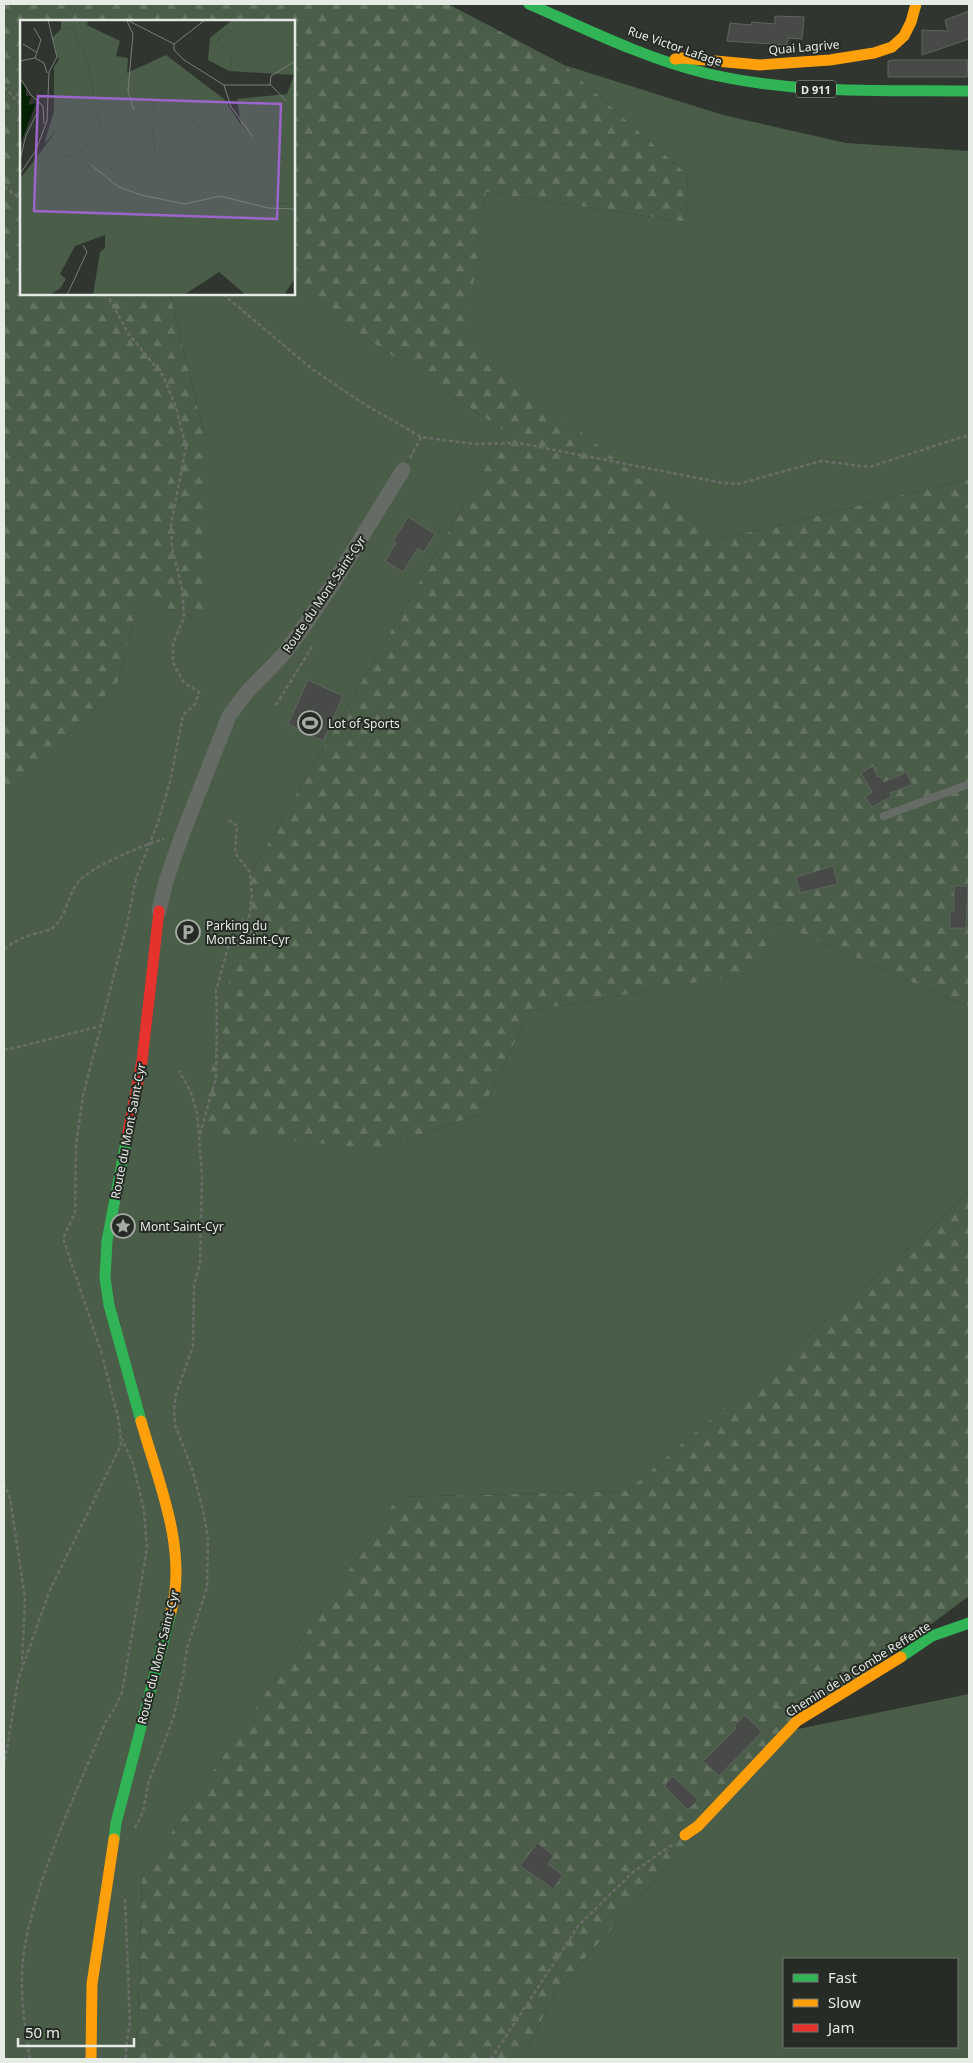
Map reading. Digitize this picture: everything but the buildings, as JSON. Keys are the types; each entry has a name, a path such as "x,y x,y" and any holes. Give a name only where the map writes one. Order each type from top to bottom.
{"street":[{"name":"Rue Victor Lafage","path":"529,4 591,31 667,60 727,78 766,85 824,90 969,91"},
{"name":"Quai Lagrive","path":"667,60 682,58 760,65 830,60 874,53 892,47 904,36 911,22 916,4"},
{"name":"Route du Mont Saint-Cyr","path":"91,2059 92,1984 116,1823 175,1597 178,1570 171,1526 109,1305 105,1278 107,1241 142,1061 160,911 166,881 182,835 229,716 246,692 284,654 307,622 403,470"},
{"name":"Chemin de la Combe Reffente","path":"685,1835 698,1826 797,1721 880,1671 932,1636 969,1623"}],"lane":[{"path":"884,816 969,784"}],"path":[{"path":"4,87 20,104"},
{"path":"4,187 20,197"},
{"path":"30,2059 24,2017 23,1972 25,1946 50,1856 105,1723 115,1708 122,1692 147,1549 144,1510 133,1463 122,1437 102,1354 63,1238 75,1213 76,1145 83,1096 127,924 136,878 150,843 170,782 183,715 195,704 200,692 184,683 173,663 173,644 184,617 182,588 172,547 171,525 186,447 176,407 163,376 128,333 108,295"},
{"path":"224,295 312,369 361,402 421,437 476,444 519,443 723,483 738,484 821,462 870,467 969,436"},
{"path":"403,470 421,437"},
{"path":"276,705 312,647"},
{"path":"199,1138 216,1078 218,1015 216,991 228,947 240,935 249,918 252,896 250,872 235,853 237,826 229,820"},
{"path":"4,949 30,935 44,933 56,925 79,881 97,868 150,843"},
{"path":"4,1049 101,1026"},
{"path":"4,1767 18,1680 49,1592 117,1454 122,1437"},
{"path":"4,1483 10,1498 25,1598 22,1668"},
{"path":"491,2059 580,1925 633,1872 685,1835"}],"green space":[{"path":"4,4 448,4 564,65 688,175 686,222 486,192 466,340 716,540 969,479 969,1007 777,923 756,972 530,1011 480,1114 381,1149 199,1132 251,873 506,432 295,291 295,20 20,20 20,295 170,295 207,446 207,622 139,599 118,682 4,803"},
{"path":"564,65 723,115 846,143 969,151 969,479 716,540 465,340 486,192 686,222 688,175"},
{"path":"295,291 506,432 251,873 381,1149 480,1114 530,1011 755,972 777,923 969,1007 969,1190 927,1233 627,1491 398,1497 142,1876 137,2059 4,2059 4,803 118,682 139,599 207,622 207,446 170,295 295,295"},
{"path":"969,1190 969,1596 788,1731 556,1991 522,2059 137,2059 142,1876 398,1497 627,1491 927,1233"},
{"path":"969,1694 969,2059 522,2059 556,1991 788,1731"}],"traffic: fast":[{"path":"529,4 660,59 682,67 738,80 771,85 837,90 969,91"},
{"path":"127,1137 107,1241 105,1278 109,1305 141,1421"},
{"path":"114,1839 116,1823 171,1612"},
{"path":"901,1657 932,1636 969,1623"}],"traffic: slow":[{"path":"675,59 760,65 830,60 874,53 892,47 904,36 911,22 916,4"},
{"path":"141,1421 169,1515 173,1540 176,1564 171,1612"},
{"path":"685,1835 698,1826 797,1721 901,1657"},
{"path":"91,2059 92,1984 114,1839"}],"traffic: jam":[{"path":"127,1137 142,1061 159,911"}],"place":[{"name":"Lot of Sports","path":"310,723"},
{"name":"Parking du Mont Saint-Cyr","path":"188,932"},
{"name":"Mont Saint-Cyr","path":"123,1226"}]}
